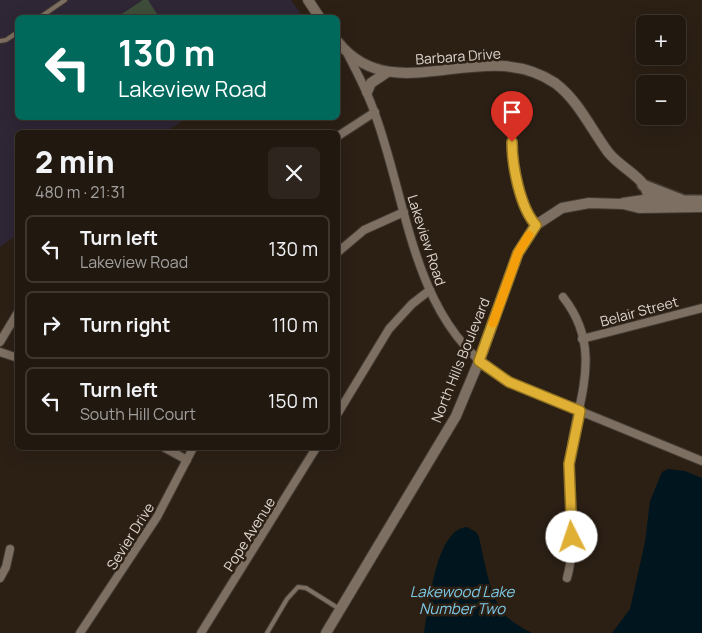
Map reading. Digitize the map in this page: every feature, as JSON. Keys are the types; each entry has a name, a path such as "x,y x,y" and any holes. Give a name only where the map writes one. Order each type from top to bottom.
{"main road":[{"path":"643,185 684,200"},
{"name":"North Hills Boulevard","path":"684,200 702,201"}],"street":[{"path":"308,0 318,15"},
{"path":"340,45 348,55"},
{"name":"Barbara Drive","path":"348,55 362,65 386,73 411,73 490,64 509,66 535,73 566,92 609,153 643,185"},
{"name":"Lakeview Road","path":"348,55 375,112 419,263 430,290 447,322 462,343 479,361 509,382 702,461"},
{"path":"367,92 371,83 386,73"},
{"path":"340,135 375,112"},
{"path":"512,142 512,159 517,180 526,210 536,225"},
{"path":"643,185 650,199"},
{"name":"North Hills Boulevard","path":"622,204 650,199 684,200"},
{"name":"North Hills Boulevard","path":"326,633 447,434 479,361 518,253 536,225 546,216 569,206 589,203 622,204 639,208 702,207"},
{"path":"340,250 364,230 404,212"},
{"path":"340,410 389,329 412,304 430,290"},
{"path":"563,297 574,313 582,339 586,372 569,464 572,549 567,578"},
{"name":"Belair Street","path":"582,339 702,308"},
{"path":"0,342 15,317"},
{"path":"0,352 15,357"},
{"path":"169,450 187,460"},
{"name":"Sevier Drive","path":"80,633 157,517 193,450"},
{"name":"Pope Avenue","path":"201,633 315,450"},
{"path":"0,578 6,567 10,549"}],"lane":[{"path":"44,15 65,0"},
{"path":"0,41 6,40 15,34"},
{"path":"267,633 287,599 298,587 306,588 340,610"}],"shaded area":[{"path":"0,0 291,0 302,15 15,15 15,120 184,120 168,130 15,130 15,236 0,247"}],"green space":[{"path":"143,0 148,0 158,15 120,15"}],"water":[{"path":"668,469 685,471 702,478 702,633 612,633 630,609 645,542 650,501 662,472"},
{"name":"Lakewood Lake Number Two","path":"467,527 476,532 479,537 490,585 497,603 511,621 532,633 424,633 431,589 441,555 447,541 456,531"}],"slow traffic":[{"path":"493,323 518,253 529,235"}],"route":[{"path":"512,142 512,159 517,180 526,210 536,225 518,253 479,361 509,382 580,411 574,431 569,464 572,537"}]}
